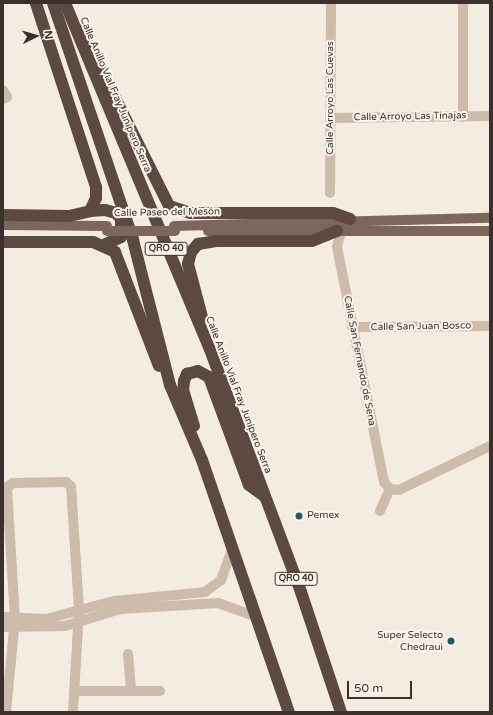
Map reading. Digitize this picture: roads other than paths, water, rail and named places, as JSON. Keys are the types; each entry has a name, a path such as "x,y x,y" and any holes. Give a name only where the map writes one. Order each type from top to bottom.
{"highway":[{"path":"36,3 96,186 96,198 90,211"},
{"name":"QRO 40","path":"53,3 106,165 134,240 170,385 202,460 289,712"},
{"path":"66,3 169,206 190,213 333,213 350,219"},
{"name":"Calle Anillo Vial Fray Junípero Serra","path":"66,3 212,355 341,712"},
{"path":"61,79 106,165"},
{"path":"3,215 69,216 90,211 105,210 121,219 121,236 104,245 3,242"},
{"path":"212,355 189,273 189,258 194,248 206,242 312,241 335,231"},
{"path":"104,245 115,252 121,263 156,361 170,385"},
{"path":"202,460 183,392 184,376 194,370 209,377 249,485 264,496"}],"main road":[{"name":"Calle Paseo del Mesón","path":"175,228 350,219 490,218"},
{"name":"Calle Paseo del Mesón","path":"3,225 107,229"},
{"name":"Calle Paseo del Mesón","path":"3,230 175,228 335,231 490,231"}],"street":[{"name":"Calle Arroyo Las Cuevas","path":"330,193 331,3"},
{"path":"463,3 463,117"},
{"path":"3,90 7,98 3,99"},
{"name":"Calle Arroyo Las Tinajas","path":"331,118 490,116"},
{"name":"Calle San Fernando de Sena","path":"335,231 352,327 384,482 390,489"},
{"name":"Calle San Juan Bosco","path":"352,327 490,326"},
{"path":"380,511 390,489 399,490 490,446"},
{"path":"6,712 15,624 7,487 13,483 70,483 79,610 73,712"},
{"path":"3,617 15,624 79,622 120,609 205,592 214,587 224,575 232,549"},
{"path":"214,587 218,603"},
{"path":"3,627 46,619 114,601 218,603 256,617"},
{"path":"128,654 131,691"},
{"path":"75,691 160,691"}],"place":[{"name":"Pemex","path":"299,516"},
{"name":"Super Selecto Chedraui","path":"451,641"}]}
